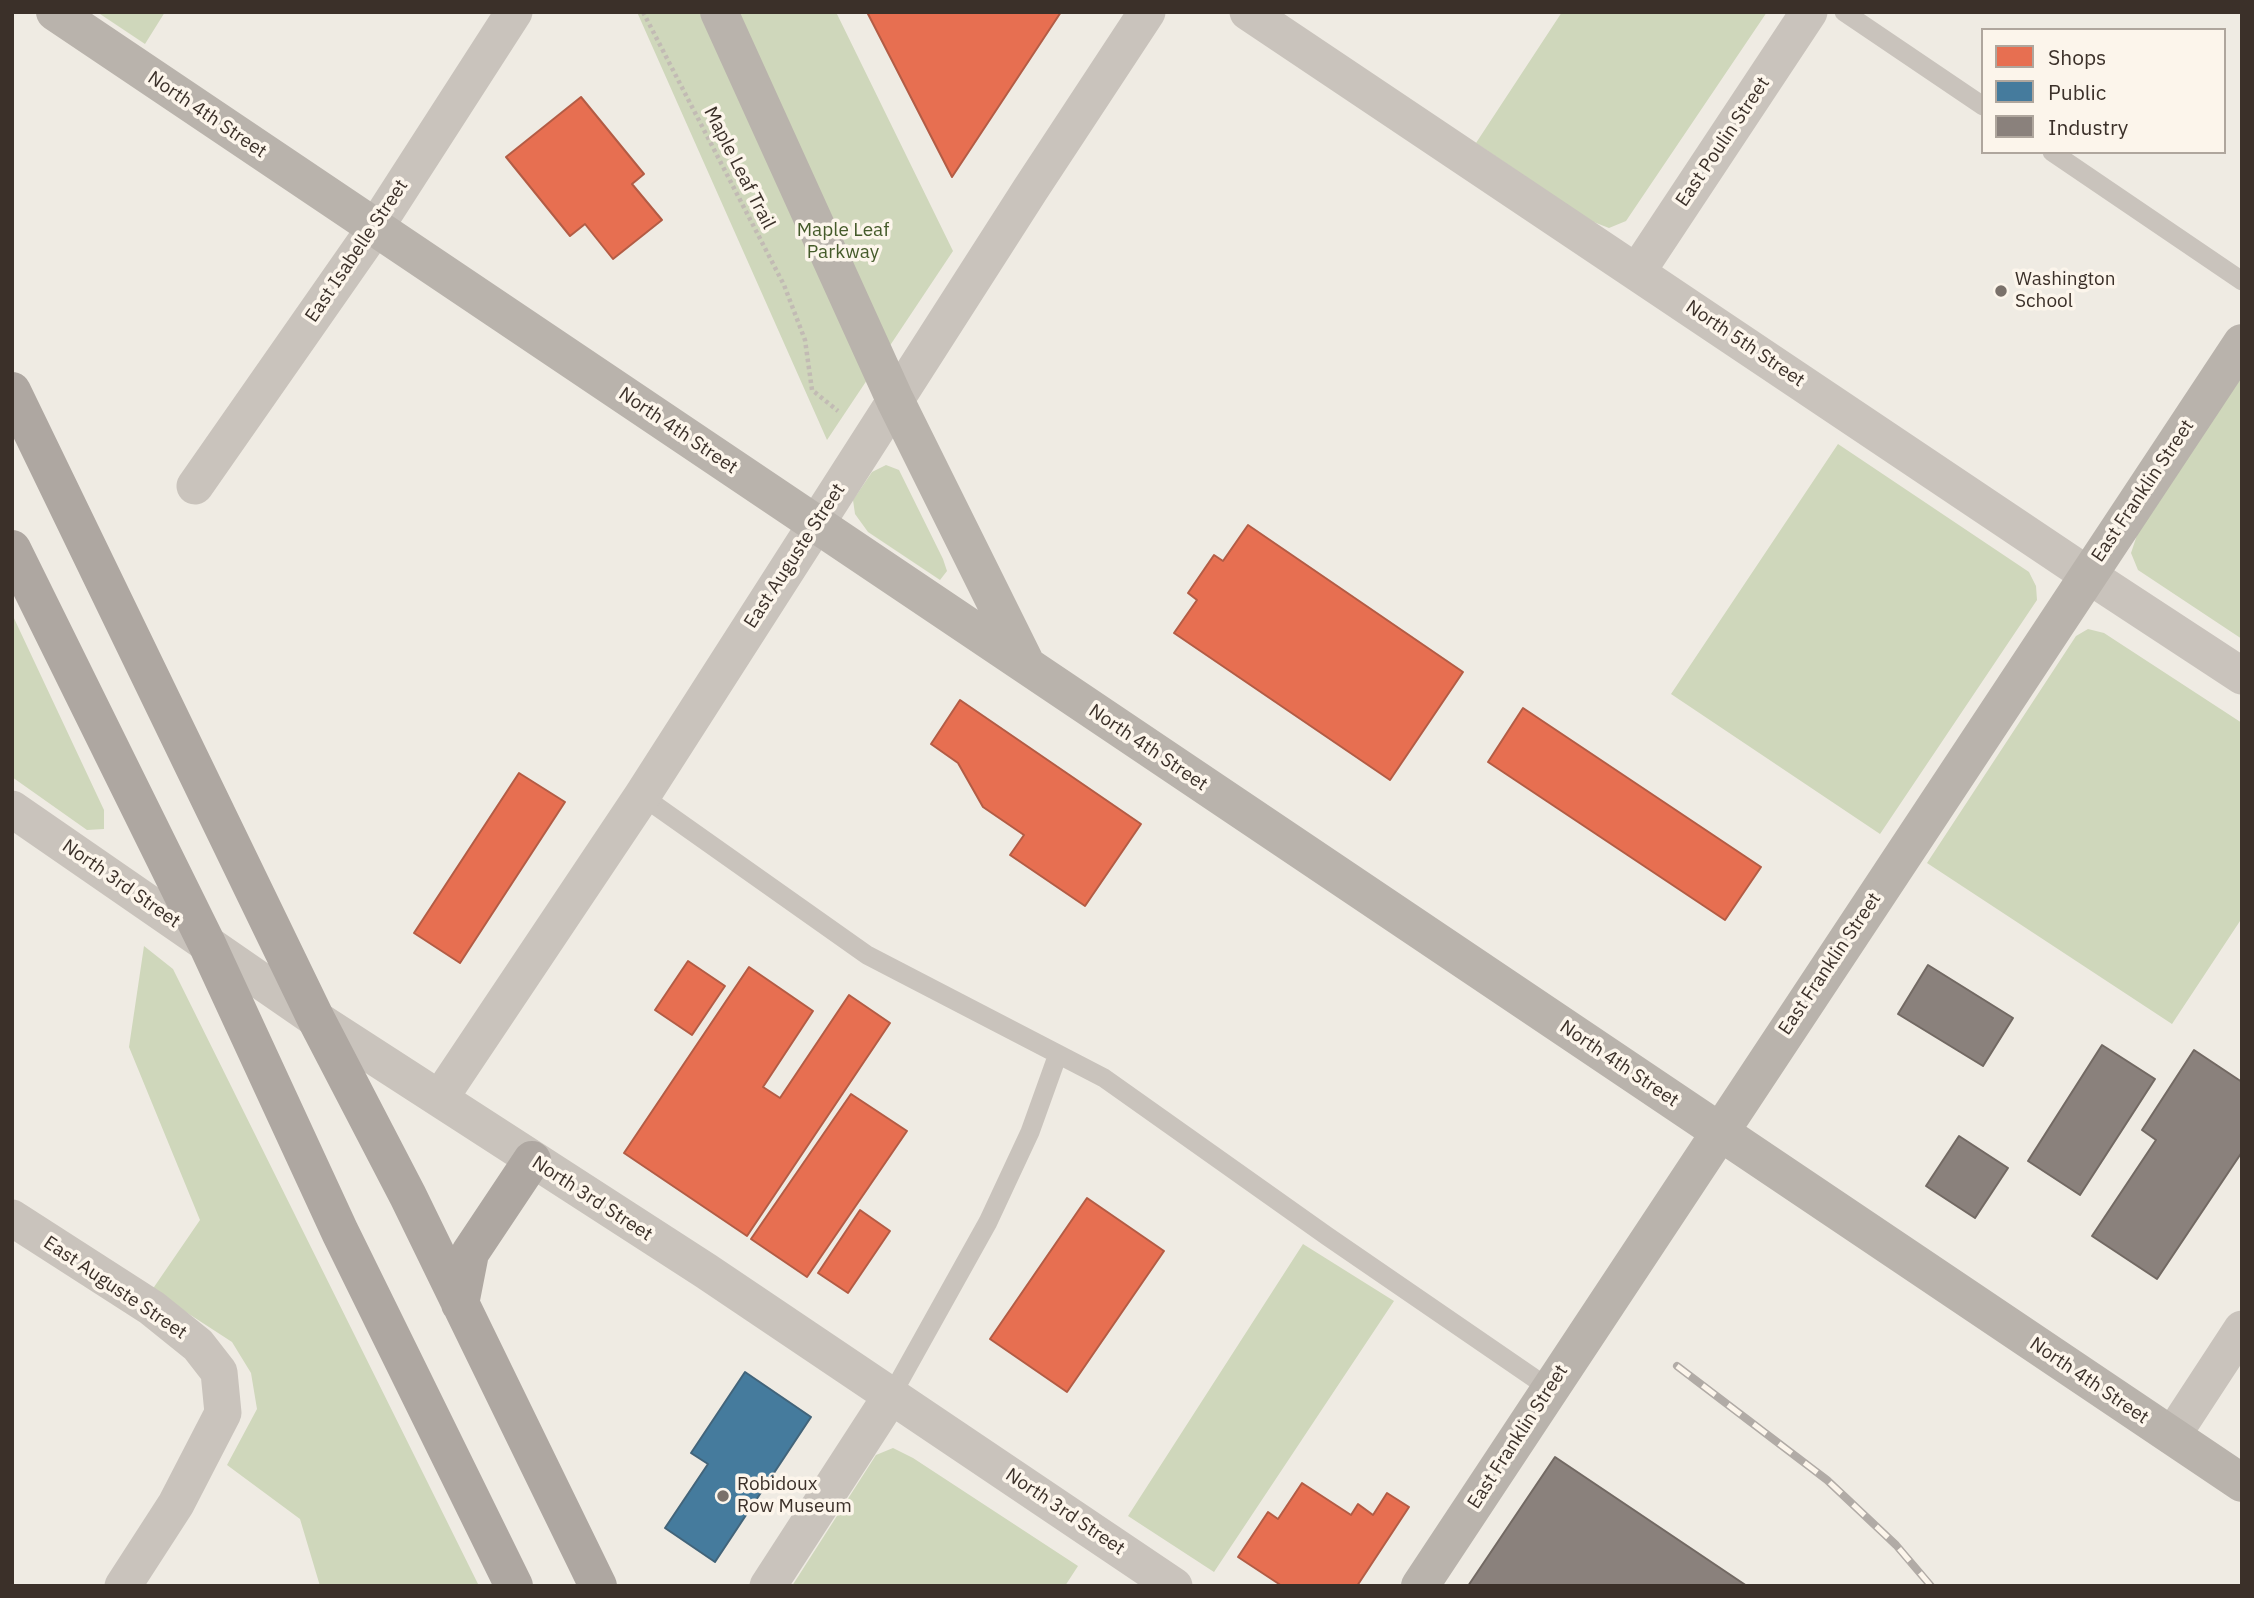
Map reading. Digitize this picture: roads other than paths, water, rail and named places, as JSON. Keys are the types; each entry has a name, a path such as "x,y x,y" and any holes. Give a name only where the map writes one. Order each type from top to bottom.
{"main road":[{"path":"12,391 316,1019 408,1196 598,1586"},
{"path":"12,549 207,944 340,1232 514,1586"},
{"path":"460,1304 470,1252 532,1160"}],"street":[{"name":"North 4th Street","path":"55,12 2242,1483"},
{"name":"East Isabelle Street","path":"195,486 375,228 514,12"},
{"path":"719,12 895,400 1027,666"},
{"name":"East Auguste Street","path":"440,1098 642,796 1147,12"},
{"name":"North 5th Street","path":"1248,12 2242,676"},
{"name":"East Poulin Street","path":"1637,272 1809,12"},
{"name":"East Franklin Street","path":"1420,1586 2242,343"},
{"name":"North 3rd Street","path":"12,809 316,1019 706,1271 1174,1586"},
{"name":"East Auguste Street","path":"12,1218 152,1308 198,1345 219,1372 223,1413 176,1504 123,1586"},
{"path":"2172,1436 2242,1329"},
{"path":"768,1586 891,1396"}],"lane":[{"path":"1844,12 1981,105"},
{"path":"2055,154 2242,281"},
{"path":"642,796 867,956 1104,1078 1550,1389"},
{"path":"891,1396 988,1222 1030,1132 1058,1054"}],"railway":[{"path":"1677,1366 1827,1480 1896,1545 1931,1586"}],"place":[{"name":"Washington School","path":"2001,291"},
{"name":"Robidoux Row Museum","path":"723,1496"}],"park label":[{"name":"Maple Leaf Parkway","path":"843,242"}]}
